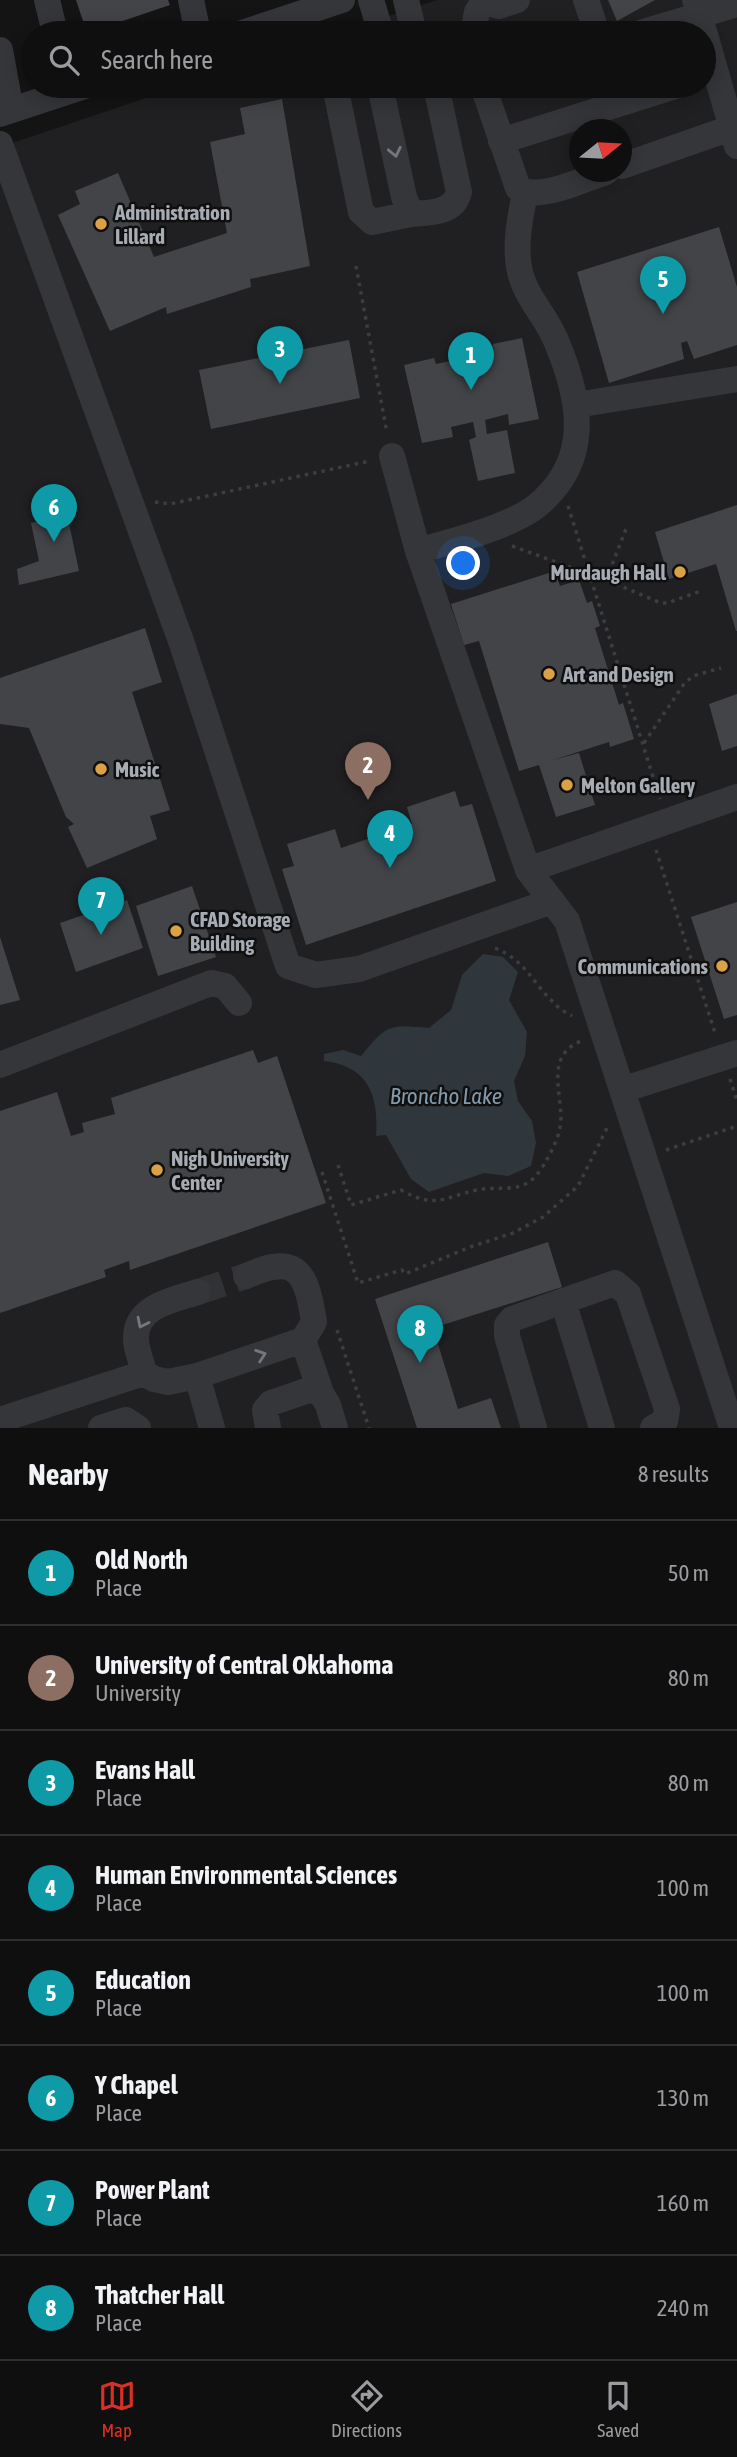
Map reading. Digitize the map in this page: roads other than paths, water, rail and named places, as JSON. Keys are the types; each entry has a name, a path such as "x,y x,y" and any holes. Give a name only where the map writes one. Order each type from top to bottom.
{"street":[{"path":"47,0 52,21"},
{"path":"191,0 195,21"},
{"path":"278,21 342,0"},
{"path":"371,0 378,21"},
{"path":"406,0 411,21"},
{"path":"475,21 484,1 499,6 517,0"},
{"path":"586,0 593,21"},
{"path":"667,21 697,8 737,4"},
{"path":"0,50 5,112 44,98"},
{"path":"632,163 735,133 719,72"},
{"path":"337,98 361,212 372,222 437,212 456,202 459,192 439,98"},
{"path":"383,98 404,197 411,214"},
{"path":"487,98 518,188 525,193 538,195 576,182"},
{"path":"501,141 636,98"},
{"path":"0,145 181,641 288,966 316,975 359,969 552,901"},
{"path":"418,551 477,533 532,509 560,481 577,441 575,394 556,340 530,299 519,269 516,243 525,193"},
{"path":"576,405 737,379"},
{"path":"392,456 418,551 528,870 567,921 732,1428"},
{"path":"528,870 737,797"},
{"path":"0,1065 211,983 225,986 239,1003"},
{"path":"624,1097 730,1055"},
{"path":"198,1292 151,1308 139,1322 136,1340 144,1373 153,1379 168,1382 197,1376 303,1340 314,1322 306,1281 294,1270 284,1266 274,1266 246,1276"},
{"path":"534,1428 507,1336 507,1325 512,1319 615,1283 628,1294 667,1409 665,1421 653,1428"},
{"path":"563,1301 603,1428"},
{"path":"303,1340 335,1428"},
{"path":"0,1420 144,1373"},
{"path":"197,1376 212,1428"},
{"path":"268,1428 265,1410 271,1403 309,1390 321,1393"},
{"path":"101,1428 126,1420 138,1428"}],"water":[{"name":"Broncho Lake","path":"483,954 503,957 518,972 509,1000 527,1032 525,1056 514,1081 518,1101 532,1121 536,1143 531,1166 508,1176 484,1173 429,1192 411,1179 386,1135 376,1136 375,1108 368,1085 351,1069 324,1061 324,1054 343,1050 361,1056 389,1029 429,1028 451,1010 462,975"}],"tunnel":[{"path":"198,1292 246,1276"}],"place":[{"name":"Administration Lillard","path":"101,224"},
{"name":"Education","path":"663,314"},
{"name":"Evans Hall","path":"280,384"},
{"name":"Old North","path":"471,390"},
{"name":"Y Chapel","path":"54,542"},
{"name":"Murdaugh Hall","path":"680,572"},
{"name":"Art and Design","path":"549,674"},
{"name":"Music","path":"101,769"},
{"name":"Melton Gallery","path":"567,785"},
{"name":"University of Central Oklahoma","path":"368,800"},
{"name":"Human Environmental Sciences","path":"390,868"},
{"name":"CFAD Storage Building","path":"176,931"},
{"name":"Power Plant","path":"101,935"},
{"name":"Communications","path":"722,966"},
{"name":"Nigh University Center","path":"157,1170"},
{"name":"Thatcher Hall","path":"420,1363"}]}
